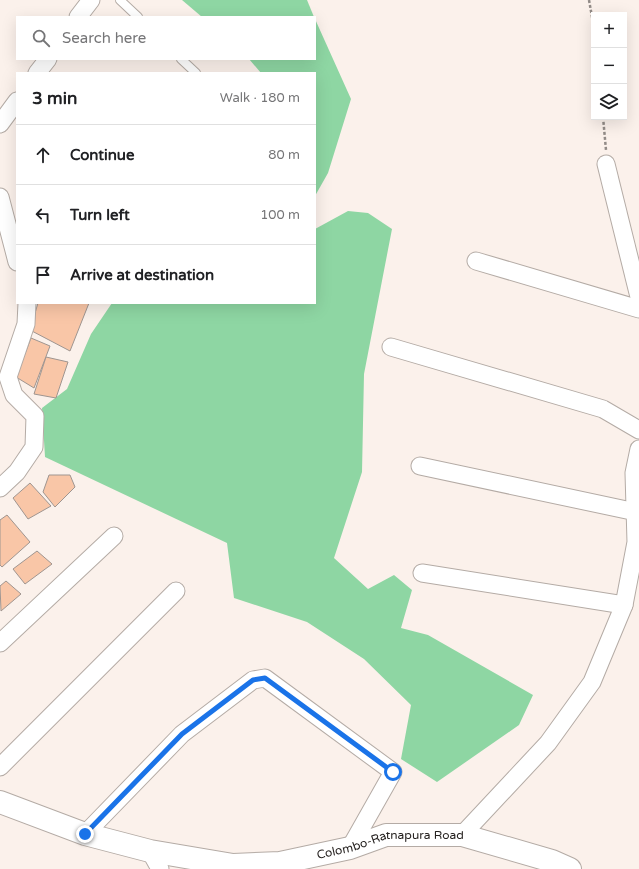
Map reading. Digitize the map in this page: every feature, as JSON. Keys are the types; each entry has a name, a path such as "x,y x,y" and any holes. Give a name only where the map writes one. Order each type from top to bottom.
{"highway":[{"name":"Colombo-Ratnapura Road","path":"0,802 155,860 233,865 280,863 350,848 386,836 462,835 552,861 570,869"}],"street":[{"path":"79,16 91,0"},
{"path":"39,72 47,60"},
{"path":"0,124 16,102"},
{"path":"606,164 639,297"},
{"path":"0,197 16,258"},
{"path":"476,261 639,309"},
{"path":"0,488 17,472 34,447 35,416 14,395 4,376 26,324 27,304"},
{"path":"391,347 603,408 639,430"},
{"path":"462,835 548,743 592,682 624,605 636,542 634,473 639,449"},
{"path":"420,466 636,512"},
{"path":"0,643 114,536"},
{"path":"422,573 624,605"},
{"path":"0,767 176,590"},
{"path":"85,834 182,734 253,680 265,678 393,772 350,848"}],"lane":[{"path":"120,0 137,16"},
{"path":"182,60 195,72"}],"path":[{"path":"589,0 591,12"},
{"path":"603,120 606,164"}],"green space":[{"path":"182,0 307,0 314,16 201,16"},
{"path":"316,21 351,99 328,173 316,194 316,72 260,72 250,60 316,60"},
{"path":"348,211 368,213 392,229 364,374 362,472 334,558 368,589 394,575 412,590 401,628 428,635 533,695 519,725 437,782 401,759 411,705 364,659 307,622 234,598 227,543 45,457 42,408 67,389 91,334 111,304 316,304 316,228"}],"building":[{"path":"38,304 89,304 70,351 30,330"},
{"path":"31,338 50,346 34,388 16,377"},
{"path":"46,357 68,362 56,398 34,394"},
{"path":"49,475 70,475 75,487 55,507 43,492"},
{"path":"30,483 51,506 28,519 13,498"},
{"path":"7,515 30,542 2,567 0,565 0,520"},
{"path":"37,551 52,564 25,584 13,569"},
{"path":"6,581 21,594 1,611 0,586"}],"route":[{"path":"85,834 182,734 253,680 265,678 393,772"}]}
